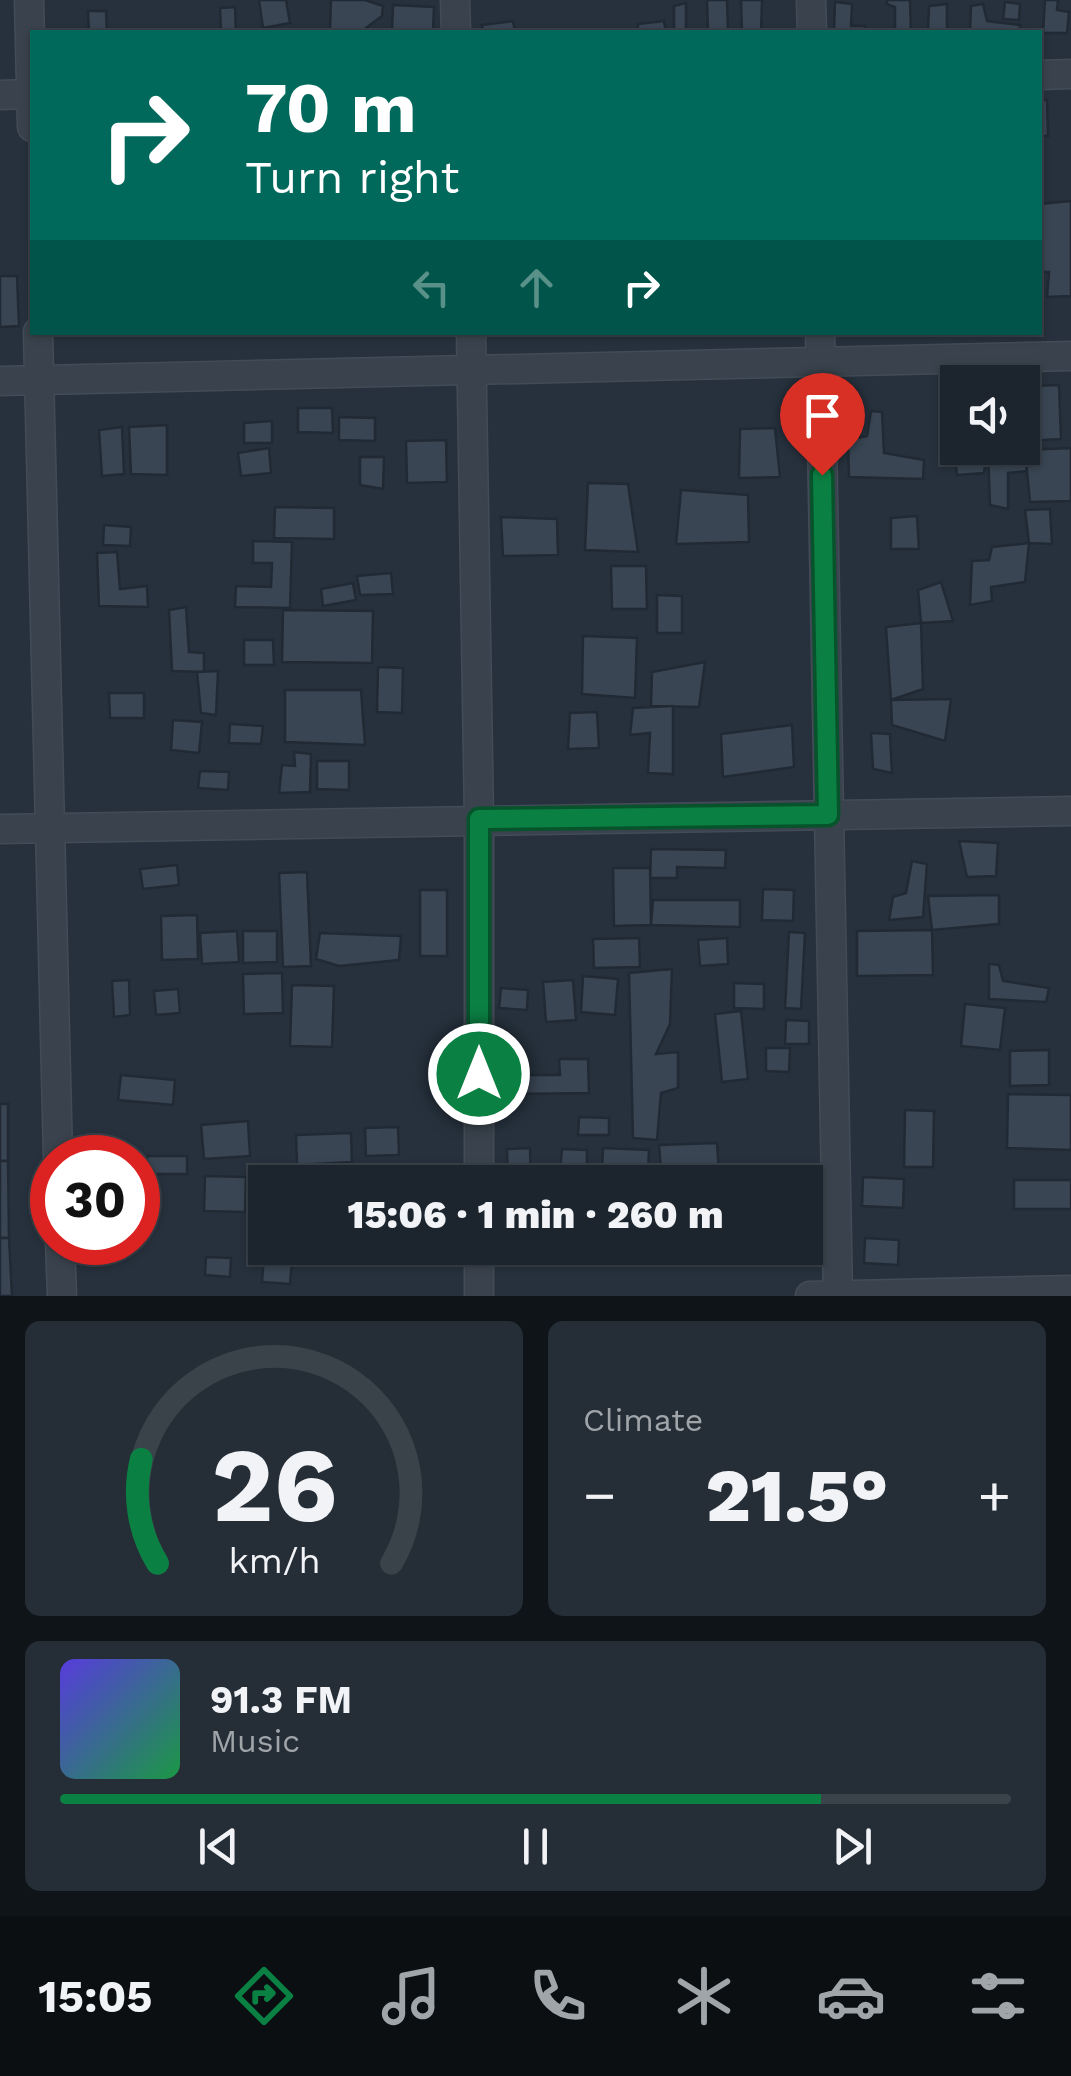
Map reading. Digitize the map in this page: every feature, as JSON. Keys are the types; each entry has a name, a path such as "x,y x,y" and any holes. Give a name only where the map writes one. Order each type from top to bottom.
{"street":[{"path":"29,0 30,31"},
{"path":"455,0 456,30"},
{"path":"811,0 812,30"},
{"path":"1042,75 1071,74"},
{"path":"0,94 30,94"},
{"path":"38,335 57,1135"},
{"path":"471,335 479,819 479,1165"},
{"path":"820,335 838,1296"},
{"path":"0,380 1071,356"},
{"path":"0,829 1071,811"},
{"path":"61,1265 62,1296"},
{"path":"479,1265 479,1296"},
{"path":"810,1296 1071,1290"}],"building":[{"path":"259,0 286,0 290,23 263,28"},
{"path":"331,0 365,0 383,6 382,16 363,30 330,30"},
{"path":"707,0 727,0 728,30 708,30"},
{"path":"741,0 762,0 761,30 742,30"},
{"path":"887,0 910,0 911,30 895,30 895,7 887,4"},
{"path":"1045,0 1058,0 1057,10 1069,12 1067,33 1043,33"},
{"path":"835,2 852,4 851,26 865,26 864,30 834,30"},
{"path":"1005,2 1020,4 1019,20 1003,19"},
{"path":"686,3 686,29 674,30 674,6"},
{"path":"947,4 947,30 928,30 929,6"},
{"path":"983,4 987,21 1020,25 1019,30 970,30 971,6"},
{"path":"393,5 434,7 433,30 392,30"},
{"path":"235,7 236,30 221,30 220,8"},
{"path":"88,11 106,11 107,30 89,30"},
{"path":"513,21 515,30 483,30 482,25"},
{"path":"664,21 666,30 638,30 638,24"},
{"path":"1042,100 1047,100 1048,136 1042,136"},
{"path":"1071,201 1071,296 1047,297 1049,272 1042,272 1042,204"},
{"path":"0,276 17,276 19,326 0,327"},
{"path":"1059,385 1061,439 1040,440 1040,386"},
{"path":"298,408 332,408 333,433 298,432"},
{"path":"871,411 882,412 884,453 924,460 923,479 849,477 848,440 867,436"},
{"path":"339,417 375,418 375,441 339,440"},
{"path":"272,421 272,443 244,443 244,423"},
{"path":"167,425 167,475 131,474 129,427"},
{"path":"122,427 124,474 102,476 99,430"},
{"path":"775,428 780,477 739,478 740,429"},
{"path":"446,440 447,482 407,483 406,441"},
{"path":"269,448 271,473 241,476 238,453"},
{"path":"1071,448 1071,501 1030,502 1026,465 1040,465 1040,449"},
{"path":"360,457 384,457 383,489 360,485"},
{"path":"956,465 985,465 984,473 957,475"},
{"path":"989,465 1026,465 1027,471 1008,473 1008,509 990,505"},
{"path":"588,483 628,484 638,552 585,550"},
{"path":"681,490 748,495 749,542 676,544"},
{"path":"275,507 334,508 334,539 274,538"},
{"path":"1050,509 1052,544 1029,543 1025,510"},
{"path":"917,516 919,549 891,549 891,518"},
{"path":"501,517 557,519 558,555 503,556"},
{"path":"104,525 131,527 130,546 103,545"},
{"path":"253,541 292,542 290,608 235,607 236,586 271,587 272,563 253,563"},
{"path":"1029,543 1025,582 991,587 992,601 970,605 972,561 989,560 992,547"},
{"path":"117,552 120,589 147,586 148,607 99,606 97,553"},
{"path":"611,566 646,566 647,609 612,609"},
{"path":"391,573 393,594 360,595 357,576"},
{"path":"941,582 953,621 921,623 918,590"},
{"path":"353,583 356,600 323,606 321,589"},
{"path":"657,595 682,596 682,633 657,633"},
{"path":"186,607 189,652 204,653 204,672 172,671 169,610"},
{"path":"283,610 373,611 372,663 282,662"},
{"path":"921,623 923,689 891,700 886,627"},
{"path":"583,636 637,638 635,698 582,694"},
{"path":"244,640 273,640 274,665 244,665"},
{"path":"705,662 699,707 651,706 652,672"},
{"path":"378,667 403,668 402,713 377,712"},
{"path":"218,671 216,715 201,713 197,672"},
{"path":"285,690 361,690 365,745 285,742"},
{"path":"109,693 144,693 144,718 110,718"},
{"path":"951,699 945,741 892,725 891,700"},
{"path":"673,706 673,774 648,773 650,733 630,735 633,708"},
{"path":"597,712 599,748 568,749 570,713"},
{"path":"173,720 202,722 199,753 171,750"},
{"path":"230,724 263,726 261,744 229,743"},
{"path":"792,725 794,767 723,777 721,734"},
{"path":"871,733 890,734 892,773 873,769"},
{"path":"294,752 311,754 310,792 279,793 282,765 295,766"},
{"path":"317,761 349,761 349,790 317,789"},
{"path":"200,771 229,772 228,790 198,788"},
{"path":"959,841 998,843 996,876 967,877"},
{"path":"651,849 726,850 725,868 677,867 677,878 650,878"},
{"path":"912,861 927,864 923,917 889,920 893,897 906,893"},
{"path":"177,865 179,885 143,889 140,869"},
{"path":"613,868 650,868 651,925 614,926"},
{"path":"307,872 311,966 283,967 279,873"},
{"path":"763,889 794,890 793,921 762,920"},
{"path":"420,890 447,890 447,956 420,956"},
{"path":"999,895 999,924 932,930 928,896"},
{"path":"653,900 740,900 740,927 651,925"},
{"path":"197,915 198,959 162,960 161,916"},
{"path":"932,930 933,975 857,976 857,931"},
{"path":"237,931 239,962 202,964 200,933"},
{"path":"243,931 277,931 277,962 243,963"},
{"path":"789,932 805,933 801,1009 785,1008"},
{"path":"320,933 401,936 399,960 339,966 316,959"},
{"path":"639,938 640,967 594,968 593,939"},
{"path":"727,938 728,964 700,966 698,940"},
{"path":"989,964 999,965 1003,981 1049,988 1046,1002 989,999"},
{"path":"672,969 670,1024 656,1054 678,1052 678,1088 661,1093 657,1140 633,1138 629,973"},
{"path":"282,973 283,1013 244,1014 243,974"},
{"path":"583,976 618,979 615,1015 581,1012"},
{"path":"129,980 130,1015 114,1017 112,981"},
{"path":"573,980 576,1020 546,1022 543,982"},
{"path":"734,983 764,984 764,1009 734,1008"},
{"path":"292,985 334,986 332,1047 290,1046"},
{"path":"501,988 528,990 527,1010 499,1008"},
{"path":"178,989 180,1013 156,1015 154,991"},
{"path":"965,1004 1005,1008 1000,1050 961,1046"},
{"path":"741,1011 748,1079 722,1082 715,1014"},
{"path":"786,1020 809,1021 809,1044 785,1044"},
{"path":"766,1048 790,1048 789,1072 766,1071"},
{"path":"1049,1050 1049,1085 1010,1086 1010,1051"},
{"path":"559,1059 588,1059 589,1093 514,1094 513,1075 560,1075"},
{"path":"121,1075 175,1080 173,1105 118,1100"},
{"path":"1008,1094 1071,1095 1071,1150 1007,1148"},
{"path":"0,1104 8,1104 8,1161 0,1161"},
{"path":"905,1110 934,1111 933,1167 904,1167"},
{"path":"579,1117 609,1118 609,1135 578,1135"},
{"path":"248,1121 250,1156 204,1159 201,1125"},
{"path":"398,1127 399,1155 366,1156 365,1128"},
{"path":"351,1133 352,1162 297,1165 296,1135"},
{"path":"717,1143 718,1165 661,1165 659,1145"},
{"path":"530,1148 530,1165 507,1165 507,1149"},
{"path":"603,1148 649,1150 648,1165 602,1165"},
{"path":"562,1149 587,1150 587,1165 561,1165"},
{"path":"160,1156 187,1156 187,1174 160,1174"},
{"path":"0,1161 8,1161 9,1238 0,1238"},
{"path":"205,1176 246,1177 245,1212 204,1211"},
{"path":"863,1177 904,1179 903,1208 862,1206"},
{"path":"1014,1180 1071,1180 1071,1209 1014,1209"},
{"path":"0,1238 9,1238 12,1296 0,1296"},
{"path":"865,1238 899,1240 898,1265 864,1263"},
{"path":"206,1257 231,1258 230,1277 205,1275"},
{"path":"263,1265 292,1265 290,1284 262,1282"}],"route":[{"path":"479,1074 479,819 828,815 822,475"}]}
